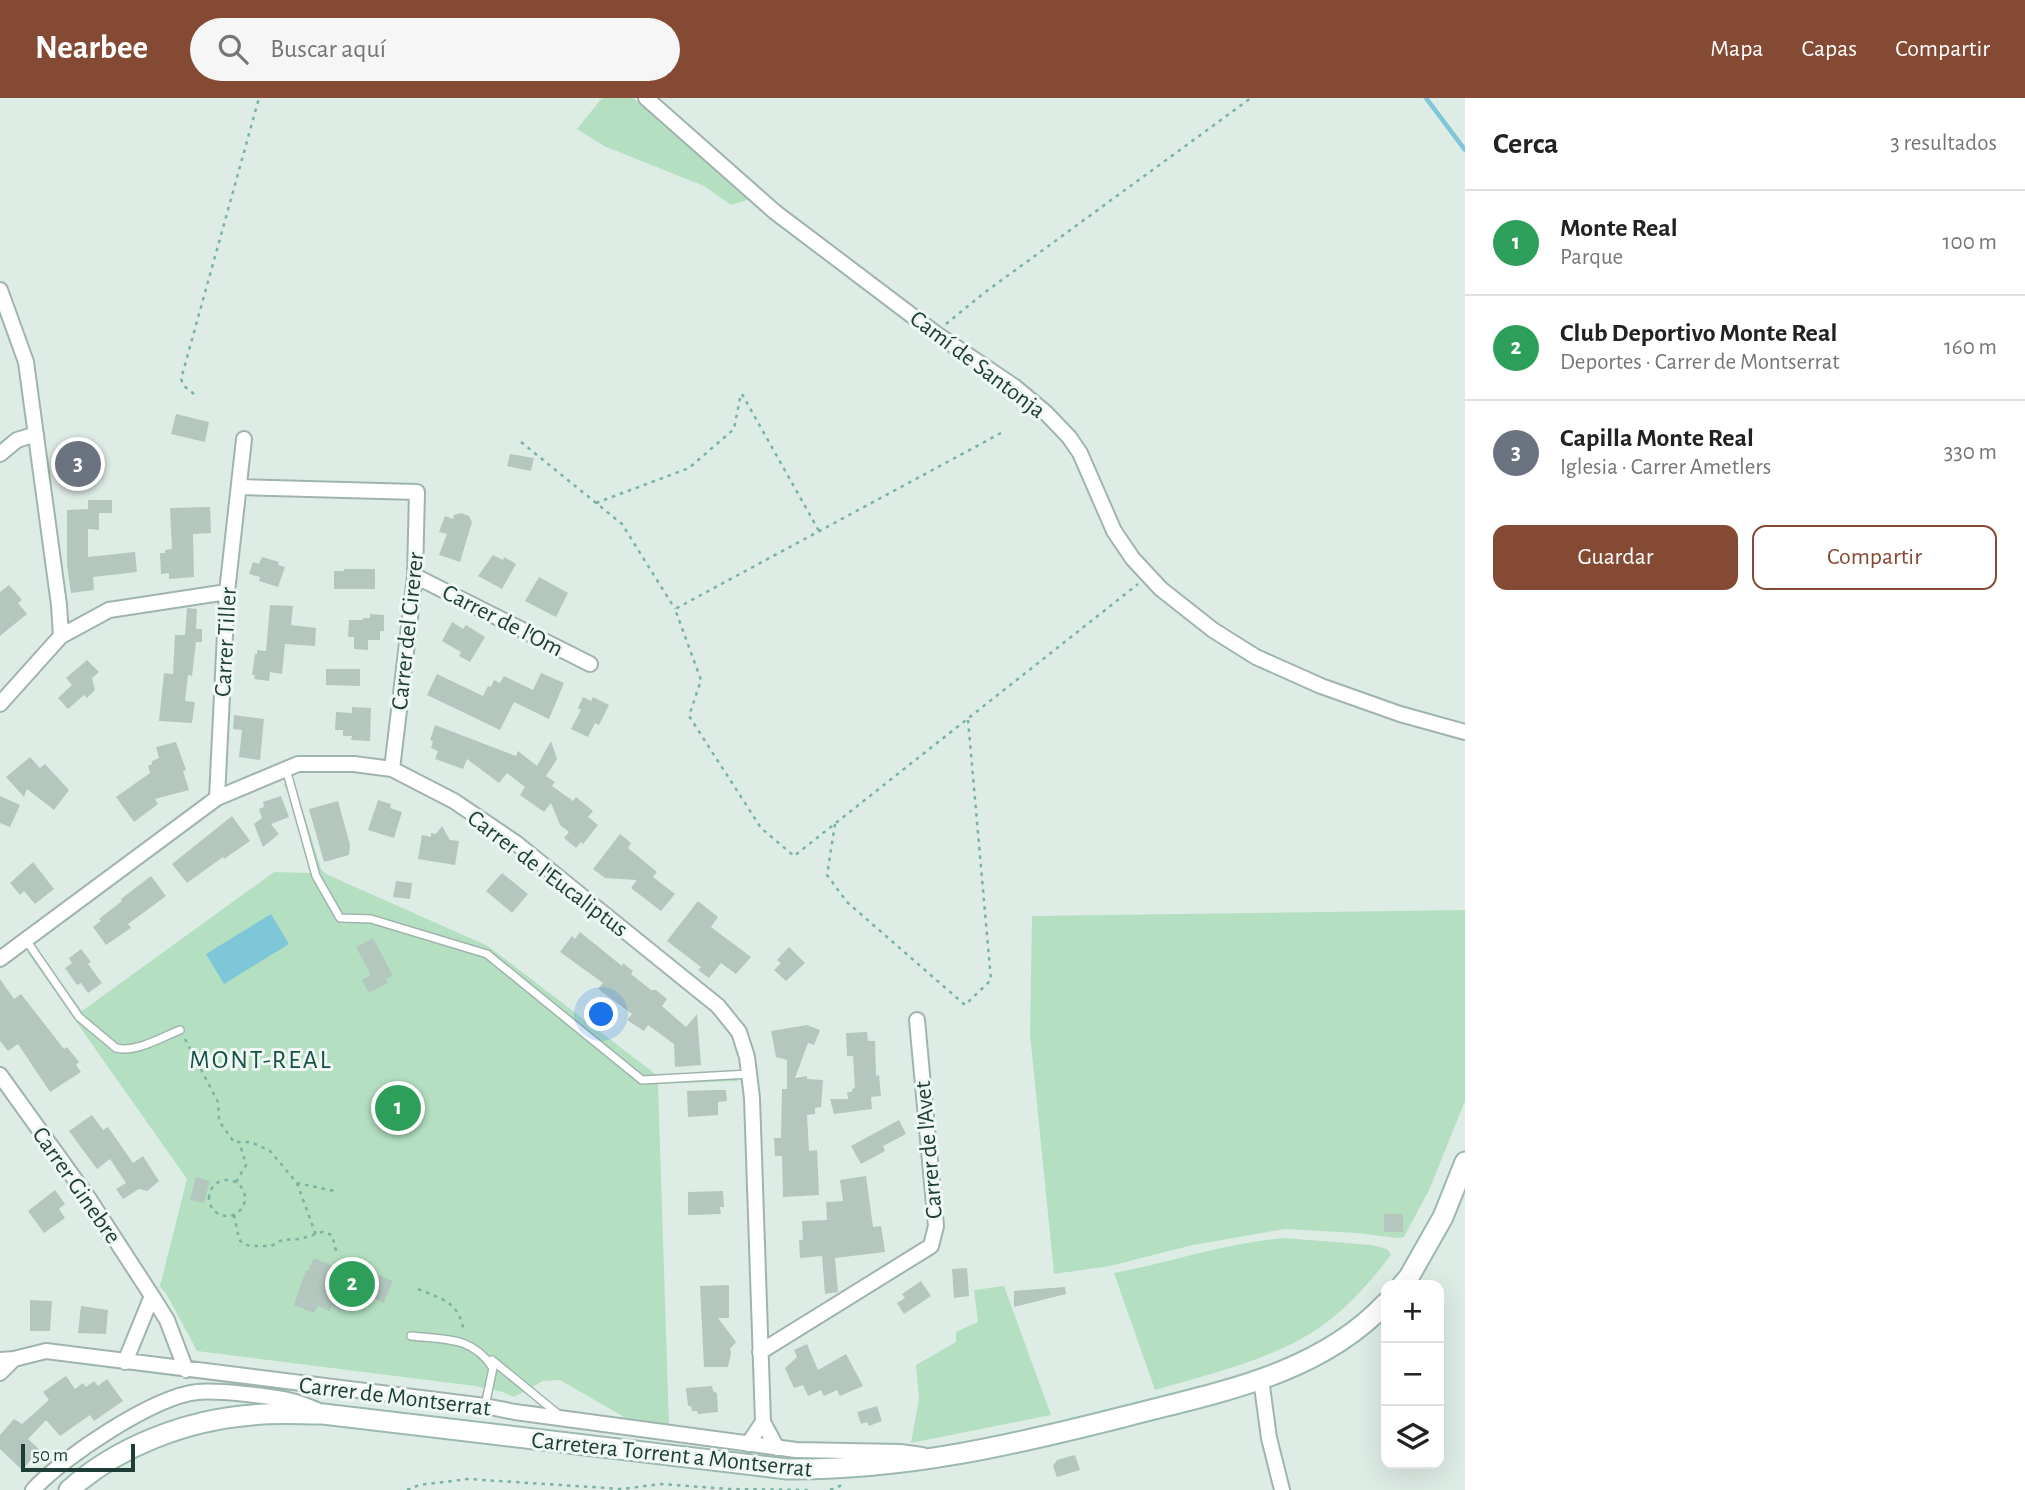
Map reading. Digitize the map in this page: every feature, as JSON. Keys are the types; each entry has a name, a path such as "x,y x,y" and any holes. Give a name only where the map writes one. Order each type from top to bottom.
{"main road":[{"path":"1406,1280 1443,1217 1465,1162"},
{"name":"Carretera Torrent a Montserrat","path":"69,1490 124,1451 202,1423 251,1415 328,1415 787,1469 837,1469 944,1458 997,1448 1236,1388 1287,1370 1339,1344 1381,1307"}],"street":[{"name":"Camí de Santonja","path":"646,98 775,212 935,332 1015,387 1046,413 1080,453 1114,531 1133,559 1161,589 1213,630 1256,657 1321,687 1400,714 1465,732"},
{"path":"0,290 26,362 61,636"},
{"path":"0,454 17,440 36,434"},
{"name":"Carrer Tiller","path":"217,798 228,592 244,439"},
{"name":"Carrer del Cirerer","path":"239,487 417,492 415,576 392,769"},
{"name":"Carrer de l'Om","path":"415,576 590,664"},
{"path":"0,704 61,636 109,610 228,592"},
{"name":"Carrer de l'Eucaliptus","path":"0,959 217,798 298,764 354,764 392,769 454,801 516,844 718,1006 739,1032 752,1098 763,1422"},
{"name":"Carrer de l'Avet","path":"760,1352 931,1246 936,1226 917,1020"},
{"name":"Carrer Ginebre","path":"0,1075 89,1199 152,1296 167,1320 186,1370"},
{"path":"125,1362 152,1296"},
{"name":"Carrer de Montserrat","path":"7,1360 46,1351 485,1406 777,1448 900,1452 944,1458"},
{"path":"0,1373 7,1360"},
{"path":"1261,1379 1269,1438 1282,1490"},
{"name":"Carrer de Montserrat","path":"33,1490 86,1445 162,1403 195,1392 294,1401 328,1415"},
{"path":"748,1444 763,1422 777,1448"}],"lane":[{"path":"286,769 316,876 340,918 371,919 487,954 642,1080 749,1074"},
{"path":"26,940 79,1017 116,1048 133,1048 180,1030"},
{"path":"411,1336 465,1342 484,1354 564,1419"},
{"path":"484,1354 493,1368 485,1406"}],"path":[{"path":"194,394 184,387 181,379 259,98"},
{"path":"935,332 984,293 1251,98"},
{"path":"596,503 689,468 734,429 741,393 819,531"},
{"path":"675,609 1001,433"},
{"path":"521,442 622,524 675,609 701,680 688,716 761,828 794,856 1149,576"},
{"path":"835,824 827,875 847,902 965,1005 991,980 968,718"},
{"path":"180,1030 218,1102 219,1121 234,1142 251,1142 270,1151 297,1183 316,1235"},
{"path":"236,1182 246,1165 239,1141"},
{"path":"230,1180 241,1185 245,1196 243,1207 234,1214 218,1214 209,1204 208,1198 213,1186 218,1182 230,1180"},
{"path":"297,1183 335,1191"},
{"path":"234,1214 242,1243 250,1246 271,1246 282,1240 322,1232 332,1235 337,1254"},
{"path":"418,1289 452,1304 461,1318 465,1342"},
{"path":"407,1490 419,1485 468,1479 622,1489 661,1484 729,1489 809,1490"}],"green space":[{"path":"602,98 633,98 751,199 731,205 704,186 604,146 577,129"},
{"path":"294,782 321,869 326,874 488,946 658,1076 736,1073 738,1081 658,1084 669,1426 655,1435 560,1380 543,1381 514,1397 475,1386 197,1351 160,1286 187,1179 27,952 35,946 82,1011 274,872 310,873 288,792 283,784"},
{"path":"1465,910 1465,1101 1430,1188 1404,1237 1285,1229 1193,1245 1110,1266 1054,1274 1030,1034 1032,916"},
{"path":"1284,1238 1372,1245 1387,1249 1391,1255 1350,1303 1313,1332 1247,1363 1155,1390 1114,1273 1220,1248"},
{"path":"1004,1286 1051,1415 911,1443 919,1399 916,1365 956,1342 956,1332 978,1322 974,1290"}],"water":[{"path":"271,914 289,944 224,984 206,954"}],"building":[{"path":"176,414 209,422 205,442 171,434"},
{"path":"60,449 68,455 99,450 102,469 57,477 53,453"},
{"path":"510,454 534,458 531,471 507,466"},
{"path":"88,500 112,500 112,513 99,513 99,530 88,529 88,557 135,552 137,572 93,577 94,590 71,593 67,565 67,510 88,509"},
{"path":"210,507 211,533 193,534 194,577 169,579 169,573 161,574 160,553 172,549 170,508"},
{"path":"461,513 469,516 472,522 460,562 439,555 447,534 439,532 445,516 453,519 454,515"},
{"path":"493,555 503,560 504,557 516,564 502,589 478,576"},
{"path":"262,557 279,562 278,565 285,567 278,587 259,581 260,577 249,574 253,562 259,564"},
{"path":"375,569 375,589 334,589 334,571"},
{"path":"539,577 568,593 556,617 525,601"},
{"path":"9,585 22,600 18,603 27,614 0,636 0,592"},
{"path":"270,605 293,606 291,625 316,628 315,646 285,644 282,674 270,672 269,681 254,679 255,675 252,675 257,650 266,651"},
{"path":"187,608 197,609 196,629 202,629 202,642 196,642 192,676 188,675 185,701 195,702 192,723 159,721 164,673 173,674 175,635 185,635"},
{"path":"370,614 384,615 384,631 380,631 380,640 368,640 368,650 354,649 354,637 348,637 349,620 370,618"},
{"path":"452,622 463,629 466,625 485,637 470,662 459,656 461,652 442,641"},
{"path":"87,660 99,672 92,678 95,690 87,698 84,695 68,709 58,698 72,685 66,678"},
{"path":"326,669 360,669 360,686 326,685"},
{"path":"541,673 564,683 549,719 514,702 500,730 427,695 437,674 483,696 494,680 500,683 504,676 533,690"},
{"path":"583,697 591,701 593,697 609,705 599,725 595,723 588,737 571,729 581,710 578,708"},
{"path":"352,707 371,708 370,741 351,740 352,736 343,736 343,730 335,730 336,712 352,713"},
{"path":"234,715 264,719 260,760 239,757 242,730 233,729"},
{"path":"435,725 516,756 518,751 537,766 551,741 557,759 546,776 555,782 552,786 573,801 576,797 593,811 588,817 598,825 583,844 581,842 576,848 564,838 569,832 560,825 551,803 544,812 520,795 525,787 507,773 499,783 467,759 463,769 435,759 438,751 431,748 433,741 430,740"},
{"path":"176,742 186,770 183,771 189,790 155,799 158,804 134,822 116,797 150,773 148,766 159,758 156,747"},
{"path":"30,757 40,768 45,764 69,790 54,810 27,789 24,797 6,777"},
{"path":"0,796 20,805 10,827 0,823"},
{"path":"281,796 289,817 271,824 279,834 263,847 254,824 262,818 259,809 264,807 263,802"},
{"path":"378,800 391,804 390,808 402,812 394,838 368,830"},
{"path":"338,801 350,845 349,855 324,862 309,809"},
{"path":"232,816 250,841 187,883 172,864"},
{"path":"442,826 450,840 459,841 455,865 418,859 422,835 431,837 431,833 436,834"},
{"path":"620,834 631,843 628,848 657,872 653,877 675,894 661,911 631,888 637,880 605,878 593,869"},
{"path":"33,862 54,889 35,904 24,891 20,895 10,883"},
{"path":"502,873 528,894 512,913 486,891"},
{"path":"151,876 166,896 128,924 131,928 106,945 93,927 122,901 121,899"},
{"path":"396,881 412,883 410,899 393,897"},
{"path":"698,901 718,917 711,927 751,957 736,974 721,963 709,978 698,970 701,967 667,941"},
{"path":"580,932 622,966 623,963 633,971 631,974 651,990 656,990 667,999 662,1006 686,1027 697,1014 701,1065 675,1067 674,1044 648,1025 644,1031 627,1020 632,1014 598,989 603,983 560,952 572,936 575,939"},
{"path":"373,938 393,976 386,979 388,983 369,993 362,980 371,975 356,947"},
{"path":"789,947 805,963 786,981 774,970 781,963 777,960"},
{"path":"81,949 102,983 88,993 81,983 77,985 65,968 72,963 69,958"},
{"path":"0,979 14,999 21,994 64,1049 67,1047 79,1062 76,1065 81,1072 50,1092 18,1044 8,1051 0,1041"},
{"path":"807,1025 820,1030 814,1045 808,1043 795,1078 807,1076 807,1079 823,1080 821,1107 815,1108 815,1114 807,1115 809,1151 817,1150 819,1195 783,1197 782,1156 775,1156 774,1138 781,1138 782,1089 787,1089 787,1060 776,1057 771,1031"},
{"path":"867,1032 868,1041 875,1041 876,1076 879,1075 881,1096 871,1097 872,1109 834,1114 830,1099 848,1099 847,1092 852,1092 855,1088 853,1056 847,1056 846,1033"},
{"path":"726,1090 727,1101 718,1102 718,1115 688,1117 687,1091"},
{"path":"92,1115 103,1130 108,1127 133,1163 143,1156 159,1181 147,1191 139,1189 123,1199 116,1189 126,1183 110,1159 97,1169 69,1131"},
{"path":"899,1120 906,1134 883,1146 885,1151 861,1164 851,1146"},
{"path":"866,1176 873,1227 881,1226 885,1252 835,1258 838,1292 825,1294 822,1256 800,1258 802,1221 827,1220 826,1202 843,1201 840,1180"},
{"path":"196,1177 210,1181 204,1203 190,1200"},
{"path":"55,1190 65,1204 59,1209 65,1218 44,1233 28,1211"},
{"path":"723,1191 724,1207 720,1207 721,1214 688,1215 688,1192"},
{"path":"1384,1214 1403,1214 1403,1232 1384,1232"},
{"path":"314,1258 347,1272 351,1263 393,1281 384,1303 360,1293 357,1299 351,1297 345,1311 332,1306 330,1311 318,1306 314,1313 294,1305 306,1270 308,1271"},
{"path":"967,1268 969,1296 954,1298 952,1269"},
{"path":"921,1281 931,1296 904,1314 897,1303 905,1298 902,1294"},
{"path":"729,1285 729,1318 718,1318 736,1342 730,1349 728,1367 704,1367 700,1286"},
{"path":"1065,1287 1066,1294 1014,1307 1014,1291"},
{"path":"30,1300 52,1301 50,1331 30,1331"},
{"path":"81,1306 108,1310 106,1334 78,1333"},
{"path":"807,1344 818,1370 846,1354 863,1386 840,1396 837,1390 824,1396 821,1390 808,1396 803,1385 794,1388 785,1368 797,1357 794,1350"},
{"path":"66,1376 75,1389 83,1383 86,1387 94,1381 98,1386 107,1379 123,1401 94,1421 90,1415 60,1436 46,1420 28,1439 40,1450 22,1470 0,1449 0,1435 14,1419 22,1424 49,1400 43,1392"},
{"path":"712,1386 717,1393 718,1412 698,1414 697,1411 692,1411 691,1406 688,1406 686,1388"},
{"path":"877,1406 882,1421 869,1426 867,1422 861,1424 857,1412"},
{"path":"1075,1455 1080,1470 1057,1477 1053,1466 1057,1460"}],"waterway":[{"path":"1426,98 1465,150"}],"place":[{"name":"Capilla Monte Real","path":"78,464"},
{"name":"Monte Real","path":"398,1108"},
{"name":"Club Deportivo Monte Real","path":"352,1284"}],"district":[{"name":"MONT-REAL","path":"261,1059"}]}
